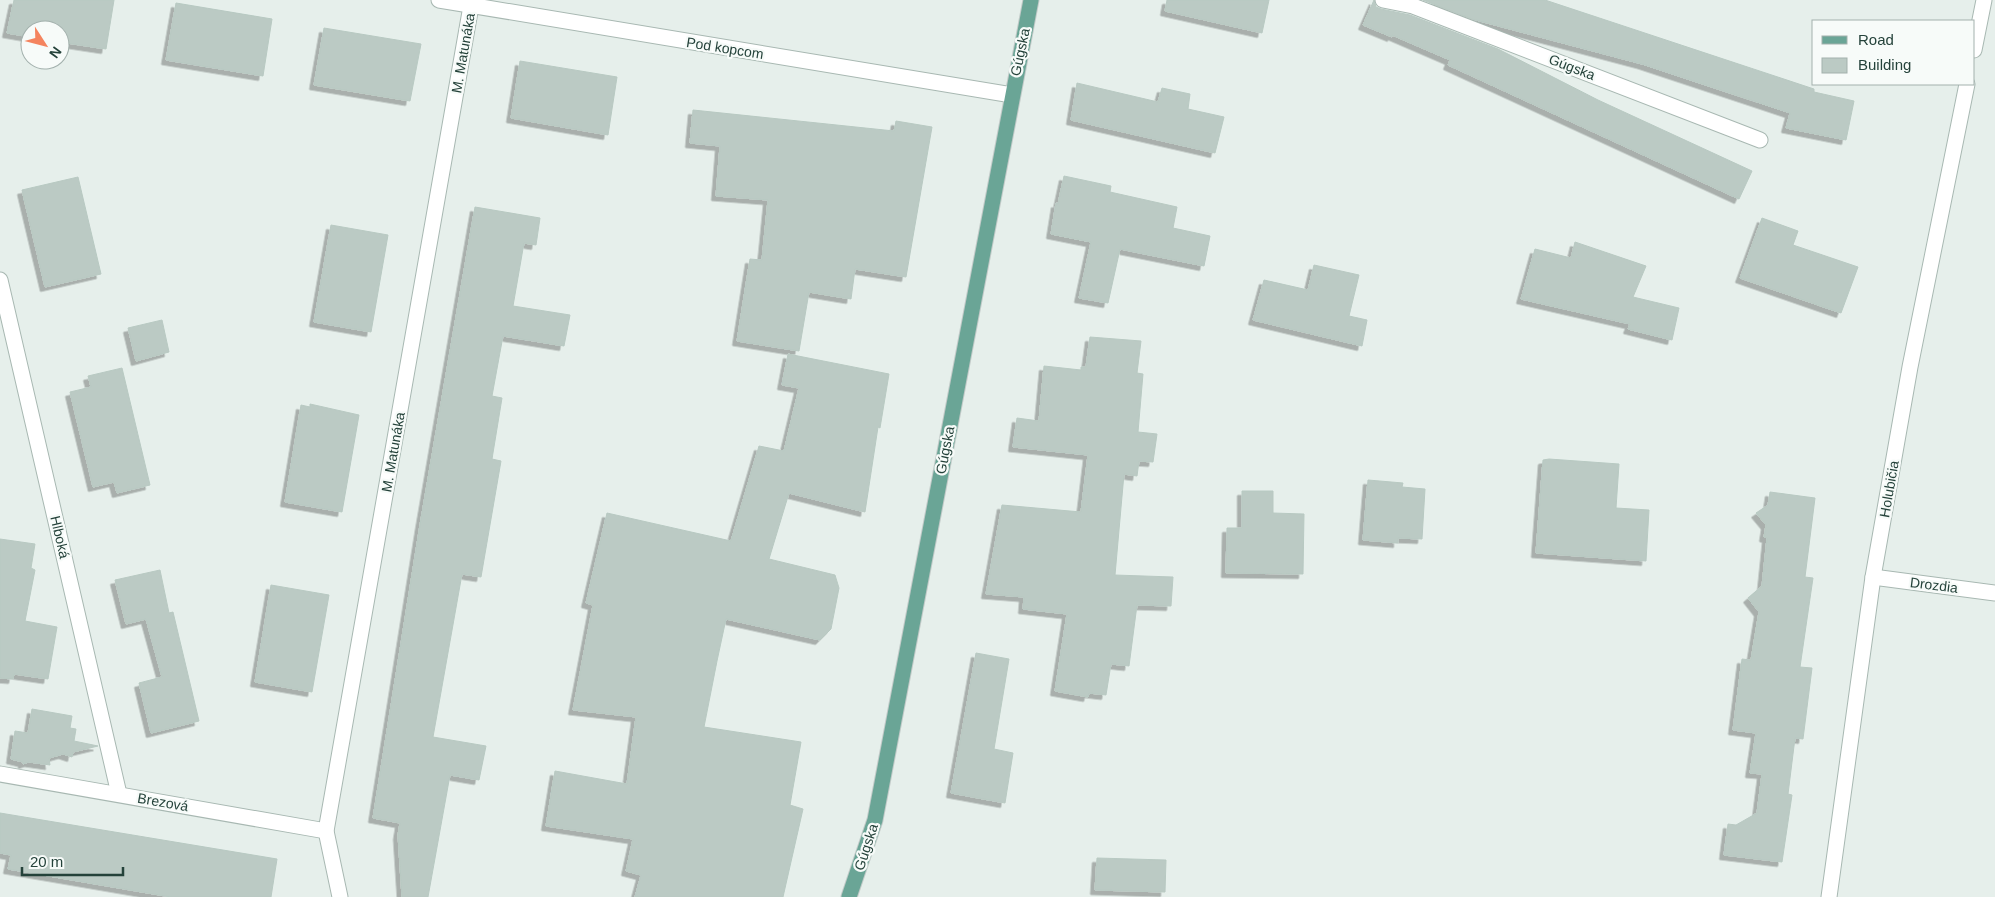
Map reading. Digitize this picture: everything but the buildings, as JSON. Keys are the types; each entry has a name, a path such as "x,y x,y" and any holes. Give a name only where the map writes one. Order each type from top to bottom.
{"main road":[{"name":"Gúgska","path":"849,897 875,820 1031,0"}],"street":[{"name":"Pod kopcom","path":"439,0 1012,95"},
{"name":"Gúgska","path":"1383,0 1413,6 1760,140"},
{"path":"1975,45 1984,0"},
{"name":"M. Matunáka","path":"340,897 326,831 471,6"},
{"name":"Holubičia","path":"1829,897 1873,577 1910,367 1967,85"},
{"name":"Hlboká","path":"0,280 120,794"},
{"name":"Drozdia","path":"1873,577 1995,593"},
{"name":"Brezová","path":"0,774 326,831"}]}
